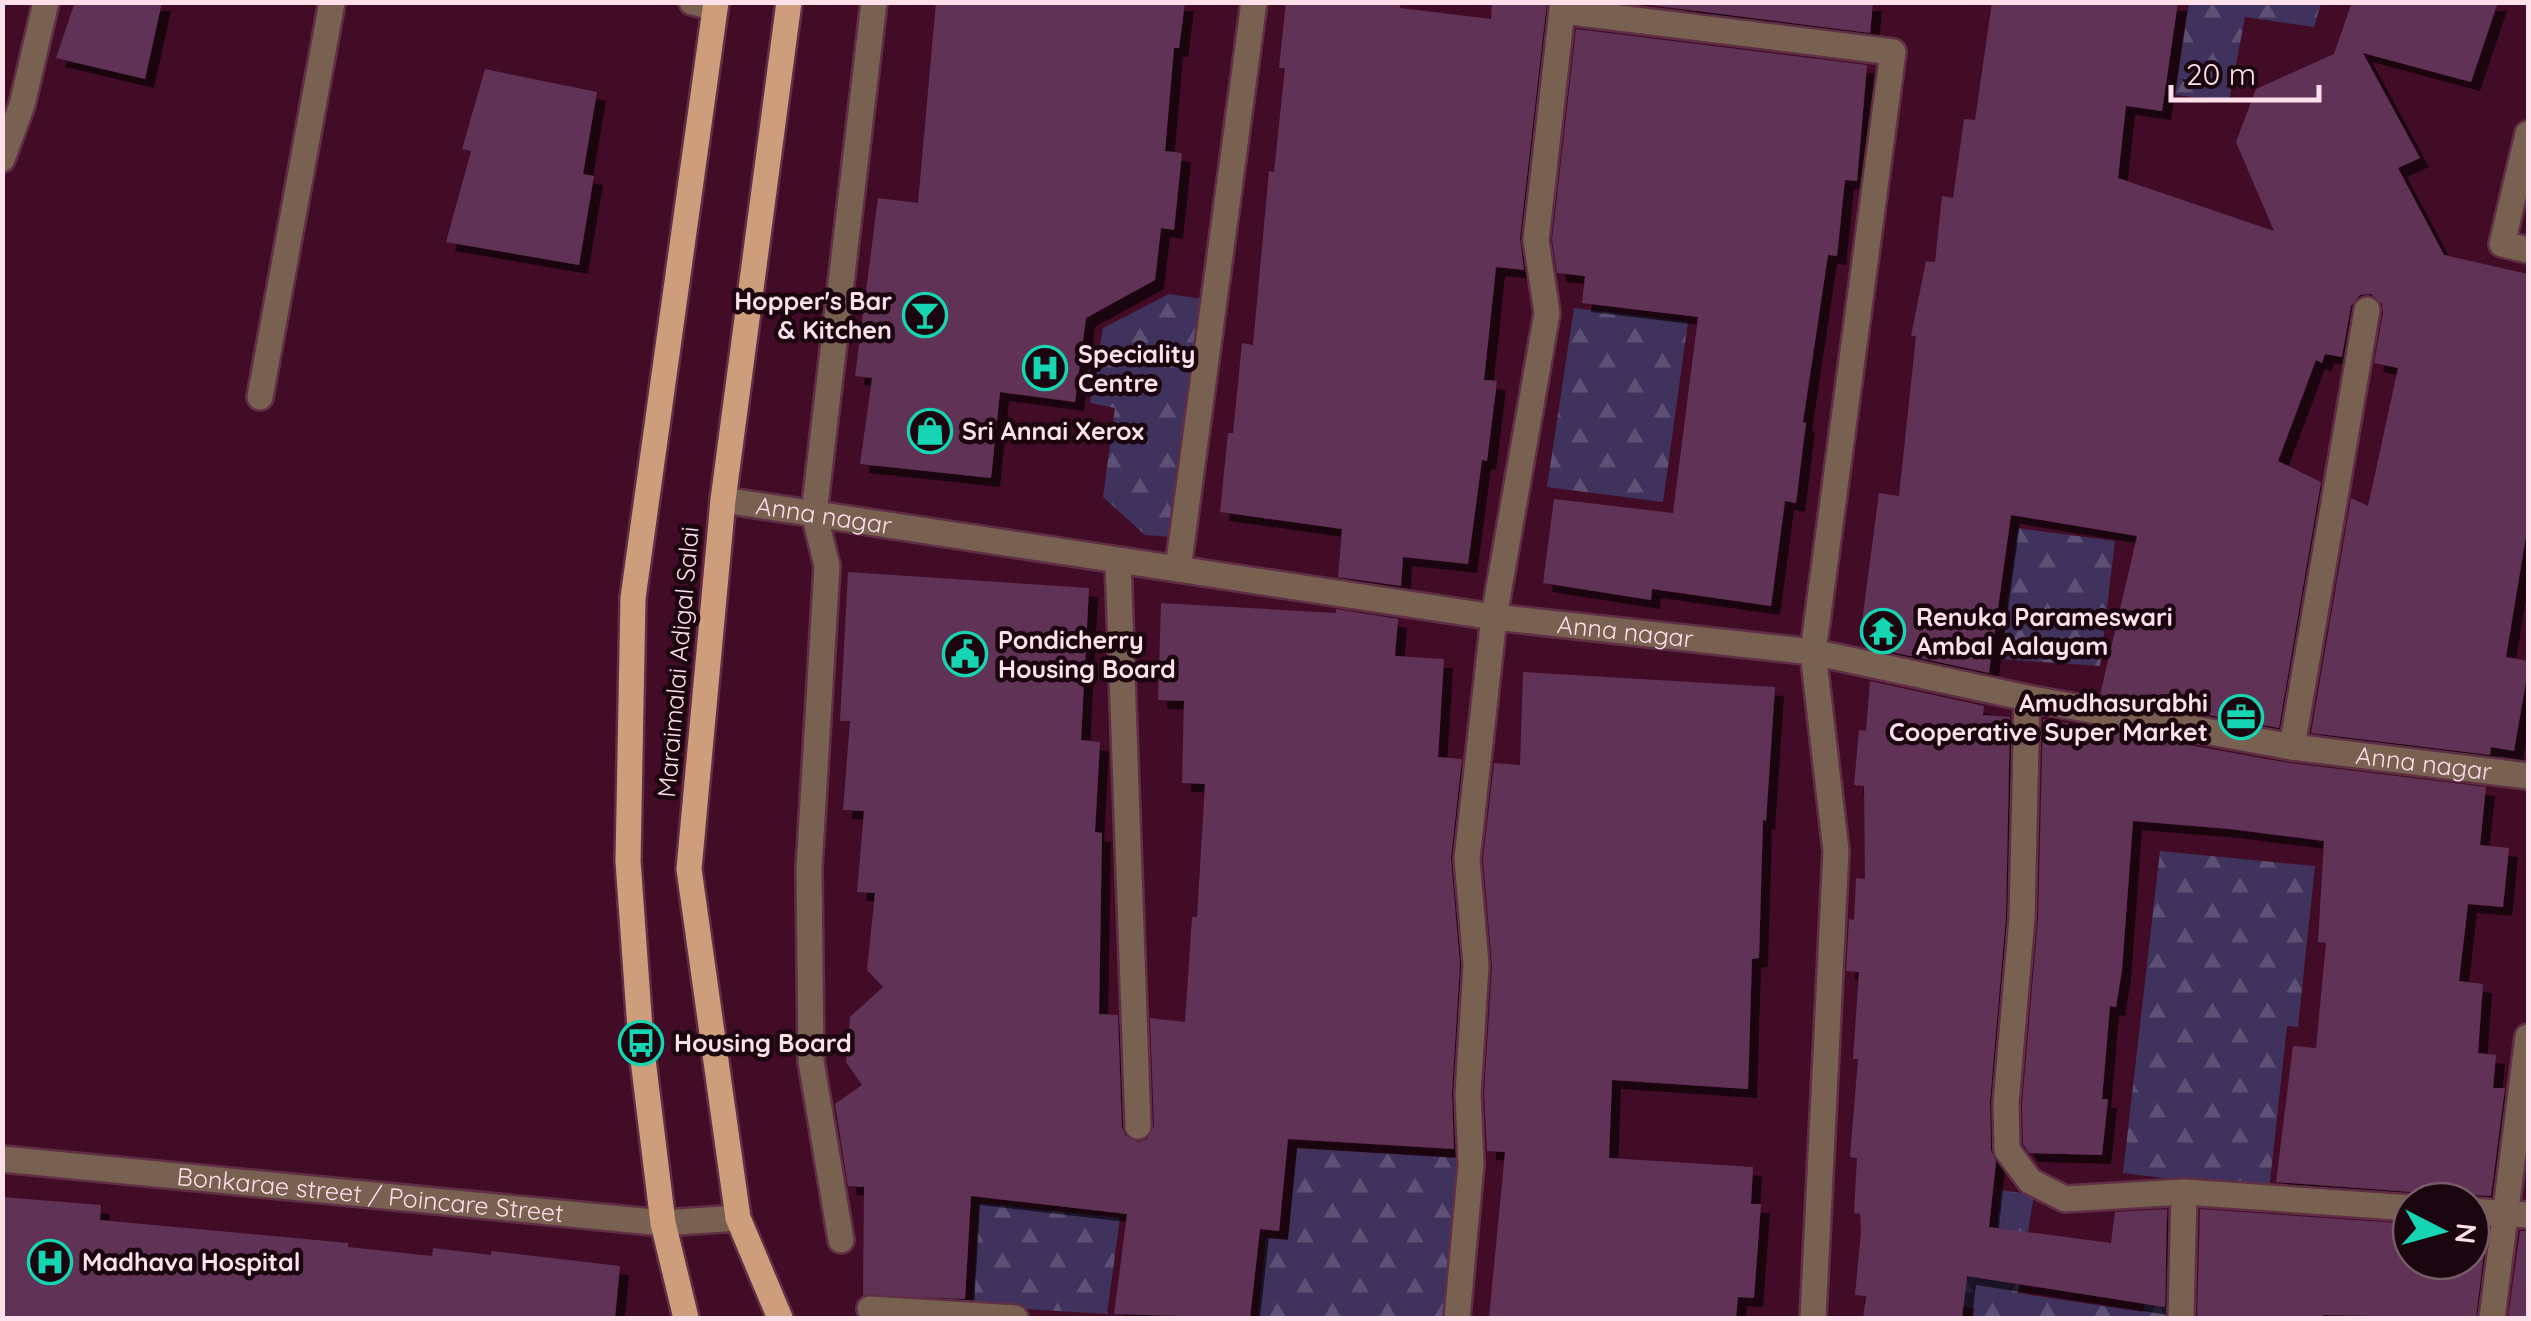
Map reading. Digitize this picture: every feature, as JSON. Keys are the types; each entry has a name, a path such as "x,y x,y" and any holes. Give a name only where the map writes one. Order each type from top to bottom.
{"main road":[{"name":"Maraimalai Adigal Salai","path":"780,1318 738,1218 689,869 723,500 789,2"},
{"name":"Maraimalai Adigal Salai","path":"686,1318 664,1223 641,1043 628,861 633,598 708,4"}],"street":[{"path":"2,159 22,105 46,2"},
{"path":"260,397 332,2"},
{"path":"840,1240 811,1061 810,869 826,566 814,512 874,2"},
{"path":"1178,569 1254,2"},
{"path":"1457,1318 1471,1164 1468,1094 1476,966 1467,859 1494,616 1548,313 1536,240 1563,7 1893,52 1813,652 1836,851 1813,1318"},
{"path":"2528,134 2502,244 2528,250"},
{"path":"2292,747 2368,310"},
{"name":"Anna nagar","path":"723,500 1494,616 1813,652 2026,698 2292,747 2528,776"},
{"path":"1118,562 1138,1126"},
{"path":"2026,698 2022,918 2006,1103 2007,1150 2030,1181 2064,1200 2184,1192 2391,1207"},
{"path":"2492,1318 2516,1214 2528,1037"},
{"name":"Bonkarae street / Poincare Street","path":"2,1159 664,1223 738,1218"},
{"path":"2181,1318 2184,1192"},
{"path":"2491,1212 2516,1214"},
{"path":"870,1308 1016,1318"}],"green space":[{"path":"2189,2 2321,3 2314,27 2245,17 2229,101 2175,95"},
{"path":"1169,294 1202,299 1173,537 1145,535 1103,497 1115,408 1090,403 1103,328"},
{"path":"1574,308 1688,322 1663,502 1547,487"},
{"path":"2018,528 2115,541 2100,666 2000,659"},
{"path":"2160,851 2315,866 2298,1027 2287,1026 2269,1191 2123,1173"},
{"path":"1297,1148 1457,1158 1447,1304 1441,1318 1258,1318 1266,1238 1288,1239"},
{"path":"2001,1190 2034,1195 2018,1293 2143,1312 2150,1264 2171,1267 2172,1318 1973,1318 1974,1308 1962,1306 1967,1248 1995,1249"},
{"path":"979,1203 1120,1218 1107,1314 973,1306"}],"building":[{"path":"75,2 162,2 145,79 56,58"},
{"path":"936,2 1185,2 1179,48 1174,48 1165,151 1182,153 1174,230 1161,228 1155,280 1086,318 1075,402 1000,392 991,478 860,464 872,378 855,376 878,198 918,203"},
{"path":"1286,2 1401,2 1400,8 1491,19 1492,2 1547,2 1520,238 1524,270 1496,267 1484,380 1497,381 1468,564 1403,557 1401,586 1338,577 1342,529 1220,512 1242,343 1253,345 1269,171 1274,172 1285,68 1279,68"},
{"path":"1626,2 1873,2 1870,33"},
{"path":"1992,2 2178,2 2162,111 2126,106 2118,178 2274,231 2236,142 2256,89 2334,54 2352,2 2498,2 2471,82 2363,53 2420,158 2398,168 2444,255 2528,274 2528,524 2506,657 2528,661 2528,670 2514,751 2491,747 2490,755 2311,733 2351,498 2368,506 2398,368 2374,363 2383,312 2382,304 2371,294 2360,295 2351,306 2342,357 2325,354 2322,363 2316,360 2278,461 2321,482 2279,728 2100,695 2137,536 2011,515 1989,673 1873,648 1873,639 1860,637 1879,493 1899,496 1916,336 1911,336 1926,261 1935,262 1942,196 1953,198 1964,119 1975,120"},
{"path":"1576,29 1867,65 1857,181 1845,180 1837,256 1828,255 1803,422 1806,423 1796,503 1785,501 1771,606 1652,589 1651,600 1543,583 1554,499 1673,513 1698,317 1582,303 1585,276 1557,273 1552,240"},
{"path":"485,69 597,92 583,174 594,176 579,265 446,242 471,151 462,149"},
{"path":"848,572 1089,588 1081,740 1100,742 1095,832 1102,833 1099,1014 1118,1015 1122,1127 1125,1135 1138,1142 1147,1139 1154,1126 1150,1018 1185,1022 1192,917 1197,917 1205,784 1182,783 1184,701 1158,700 1161,603 1336,613 1336,609 1398,619 1395,656 1444,659 1438,757 1462,759 1451,858 1460,965 1452,1093 1454,1149 1288,1139 1279,1231 1260,1229 1250,1318 1114,1314 1127,1214 971,1196 965,1299 863,1295 864,1187 848,1186 835,1104 862,1085 846,1062 850,1017 883,987 867,970 875,893 857,892 864,811 843,810 850,721 840,721"},
{"path":"1523,672 1775,687 1766,821 1763,820 1759,958 1752,959 1748,1089 1612,1080 1609,1158 1753,1167 1751,1204 1761,1204 1754,1298 1738,1297 1736,1318 1489,1318 1505,1152 1487,1151 1484,1094 1492,966 1483,859 1494,763 1520,765"},
{"path":"1870,681 1984,706 1983,715 2010,717 2006,917 1990,1102 1991,1150 1996,1162 1989,1227 2111,1243 2115,1212 2167,1209 2165,1307 1967,1276 1962,1318 1863,1318 1866,1296 1855,1295 1861,1231 1860,1214 1854,1213 1857,1158 1850,1157 1858,1059 1853,1059 1859,972 1846,971 1856,878 1865,879 1864,786 1854,785 1859,730 1866,731"},
{"path":"2043,719 2290,763 2486,787 2480,845 2509,848 2503,907 2468,904 2459,981 2483,984 2478,1053 2496,1055 2493,1088 2505,1088 2491,1196 2491,1181 2391,1181 2391,1190 2276,1182 2293,1046 2316,1048 2326,943 2318,942 2324,841 2133,821 2122,970 2116,1007 2110,1006 2102,1099 2108,1099 2102,1155 2029,1153 2023,1144 2022,1104 2038,918"},
{"path":"2,1197 101,1205 100,1220 348,1243 348,1247 432,1256 433,1248 491,1255 491,1251 620,1266 615,1318 2,1318"},
{"path":"2200,1209 2391,1223 2391,1281 2481,1281 2476,1318 2323,1315 2197,1318"},
{"path":"2520,1231 2528,1231 2528,1318 2508,1318"}],"place":[{"name":"Hopper's Bar & Kitchen","path":"925,315"},
{"name":"Speciality Centre","path":"1045,368"},
{"name":"Sri Annai Xerox","path":"930,431"},
{"name":"Renuka Parameswari Ambal Aalayam","path":"1883,631"},
{"name":"Pondicherry Housing Board","path":"965,654"},
{"name":"Amudhasurabhi Cooperative Super Market","path":"2241,717"},
{"name":"Housing Board","path":"641,1043"},
{"name":"Madhava Hospital","path":"50,1262"}]}
